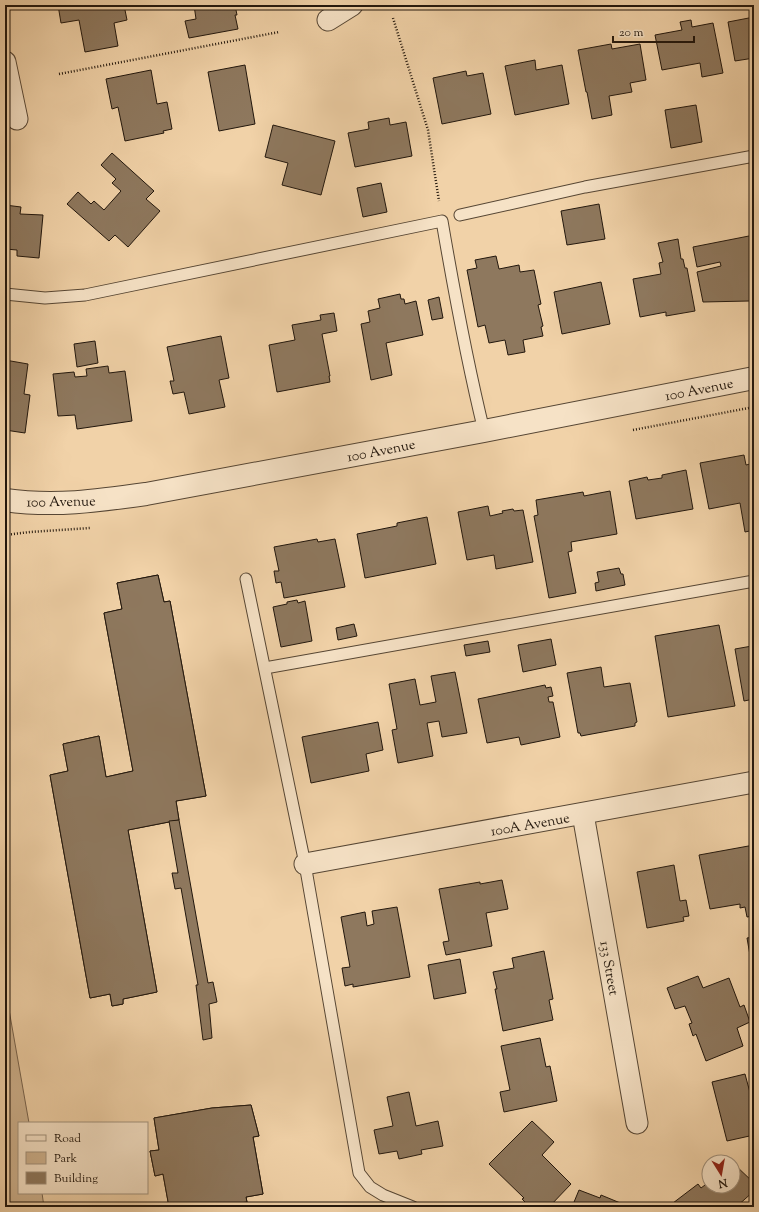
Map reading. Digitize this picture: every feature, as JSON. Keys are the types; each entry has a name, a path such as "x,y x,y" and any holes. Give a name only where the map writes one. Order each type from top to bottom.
{"street":[{"path":"328,20 352,5"},
{"path":"5,62 16,119"},
{"name":"100 Avenue","path":"5,500 60,504 98,501 146,494 484,431 754,378"},
{"name":"100A Avenue","path":"305,864 754,782"},
{"name":"133 Street","path":"583,814 636,1123"}],"lane":[{"path":"460,215 585,187 754,156"},
{"path":"5,294 45,298 85,295 442,221 451,274 484,431"},
{"path":"246,579 305,864 359,1173 370,1186 383,1195 413,1207"},
{"path":"265,668 754,581"}],"path":[{"path":"393,18 428,130 440,204"},
{"path":"59,74 279,32"},
{"path":"5,535 13,533"}],"green space":[{"path":"5,987 29,1122 18,1122 18,1194 42,1194 44,1207 5,1207"}],"building":[{"path":"58,5 124,5 127,20 114,23 118,46 85,52 79,20 61,23"},
{"path":"194,5 235,5 237,15 235,15 238,29 189,38 185,21 196,19"},
{"path":"754,17 754,58 735,61 728,22"},
{"path":"691,20 692,27 713,23 723,73 702,77 700,63 662,70 655,35 682,30 680,22"},
{"path":"611,44 612,49 640,44 646,80 630,83 632,92 609,96 612,115 592,119 578,50"},
{"path":"535,60 536,70 562,65 569,104 515,115 505,66"},
{"path":"245,65 255,124 219,131 208,72"},
{"path":"151,70 157,104 167,102 172,129 163,131 164,133 125,141 118,107 112,109 106,79"},
{"path":"466,71 467,76 483,73 491,114 442,124 433,78"},
{"path":"696,105 702,142 671,148 665,110"},
{"path":"389,118 390,125 406,122 412,156 355,167 348,133 369,129 368,122"},
{"path":"273,125 335,141 321,195 282,185 288,163 265,157"},
{"path":"112,153 154,191 146,199 160,211 128,247 115,235 109,241 67,204 78,192 91,204 94,201 104,210 121,191 112,183 116,179 101,165"},
{"path":"381,183 387,212 363,217 357,188"},
{"path":"599,204 605,239 567,245 561,211"},
{"path":"5,205 21,207 20,214 43,215 39,258 17,256 17,250 5,249"},
{"path":"754,235 754,300 703,302 697,272 721,266 720,262 697,267 693,247"},
{"path":"678,239 681,259 683,259 685,268 687,268 695,311 666,316 666,312 640,317 633,279 661,274 659,263 663,262 658,243"},
{"path":"496,256 499,269 519,265 520,272 534,270 541,304 538,305 543,326 541,327 543,336 523,340 525,352 508,355 505,340 489,343 485,325 478,327 467,270 477,268 475,260"},
{"path":"601,282 610,324 562,334 554,292"},
{"path":"400,294 401,299 404,299 405,304 416,301 423,335 386,343 392,375 371,380 361,324 370,322 368,311 380,308 378,299"},
{"path":"439,297 443,318 432,320 428,300"},
{"path":"334,313 337,331 322,334 330,382 277,392 269,345 295,340 292,325 321,320 320,315"},
{"path":"221,336 229,378 219,380 225,407 189,414 184,392 173,394 170,381 174,381 167,347"},
{"path":"95,341 98,363 77,367 74,344"},
{"path":"5,360 28,364 24,394 30,395 25,433 5,430 8,404 5,404"},
{"path":"108,366 109,373 125,371 132,421 77,429 75,415 58,416 53,374 74,372 75,377 87,376 86,369"},
{"path":"744,455 746,465 754,463 754,530 745,532 740,503 709,509 700,463"},
{"path":"686,470 693,509 636,519 629,481 647,477 648,480 662,478 662,475"},
{"path":"610,491 617,534 571,542 572,551 568,552 576,593 549,598 534,516 538,515 536,500 583,492 584,496"},
{"path":"488,506 490,516 503,513 502,511 513,509 514,511 523,510 533,562 496,569 494,555 467,560 458,512"},
{"path":"427,517 436,564 365,578 357,534 397,526 397,523"},
{"path":"317,539 318,542 335,539 345,587 284,598 281,582 276,583 274,571 279,571 274,547"},
{"path":"619,568 621,574 623,574 625,585 596,591 595,583 599,582 597,572"},
{"path":"158,575 164,602 170,601 206,796 176,801 179,820 128,830 157,992 123,999 123,1004 112,1006 110,994 90,998 50,775 68,771 63,744 99,736 106,777 133,771 104,613 122,609 117,583"},
{"path":"158,575 164,602 170,601 206,796 176,801 179,820 128,830 157,992 123,999 123,1004 112,1006 110,994 90,998 50,775 68,771 63,744 99,736 106,777 133,771 104,613 122,609 117,583"},
{"path":"297,600 298,603 305,601 312,641 281,647 273,607"},
{"path":"354,624 357,636 338,640 336,628"},
{"path":"719,625 735,706 668,717 655,636"},
{"path":"551,639 556,665 523,672 518,645"},
{"path":"754,639 754,699 744,701 735,649 752,646 751,640"},
{"path":"488,641 490,652 466,656 464,645"},
{"path":"601,667 604,687 630,683 637,722 635,723 635,726 581,736 580,733 578,733 567,673"},
{"path":"455,672 467,733 442,737 439,721 427,723 433,756 398,763 392,730 397,729 389,684 415,679 420,705 436,702 431,676"},
{"path":"545,685 546,688 551,687 553,696 548,697 549,702 553,702 560,737 521,745 519,737 487,743 478,699"},
{"path":"378,722 383,750 366,754 369,771 311,783 302,737"},
{"path":"179,820 208,983 213,982 217,1002 209,1004 212,1038 203,1040 196,985 198,985 181,888 175,889 172,873 178,873 169,821"},
{"path":"754,845 754,916 747,917 745,907 740,908 740,904 710,909 699,855"},
{"path":"674,865 680,901 686,900 689,916 683,917 684,921 647,928 637,872"},
{"path":"502,880 508,909 486,913 492,946 446,955 443,942 449,941 439,889"},
{"path":"397,907 410,977 353,987 353,984 345,986 342,968 350,967 341,917 365,912 367,926 374,924 372,911"},
{"path":"754,937 754,961 751,961 747,938"},
{"path":"544,951 553,999 549,1000 553,1020 503,1031 493,972 514,968 512,958"},
{"path":"460,959 466,993 434,999 428,965"},
{"path":"698,976 703,988 729,978 740,1007 744,1005 750,1022 737,1028 743,1046 706,1061 696,1034 693,1036 689,1024 692,1023 685,1006 675,1009 667,988"},
{"path":"540,1038 546,1067 550,1066 557,1101 504,1112 500,1092 510,1090 501,1046"},
{"path":"745,1074 752,1100 754,1099 754,1135 727,1141 712,1082"},
{"path":"409,1092 416,1126 438,1121 443,1146 421,1150 422,1154 399,1159 397,1151 379,1154 374,1130 393,1126 387,1097"},
{"path":"251,1105 259,1136 253,1137 263,1194 246,1197 247,1202 214,1207 169,1207 163,1174 155,1176 150,1151 159,1150 154,1118 212,1108"},
{"path":"251,1105 259,1136 253,1137 263,1194 246,1197 247,1202 214,1207 169,1207 163,1174 155,1176 150,1151 159,1150 154,1118 212,1108"},
{"path":"532,1121 554,1142 542,1155 571,1184 549,1207 530,1207 522,1199 524,1198 489,1164"},
{"path":"741,1171 754,1183 754,1191 736,1207 676,1207 673,1203 698,1184 701,1188 701,1194 741,1194"},
{"path":"579,1190 600,1198 601,1195 630,1207 572,1207"}]}
